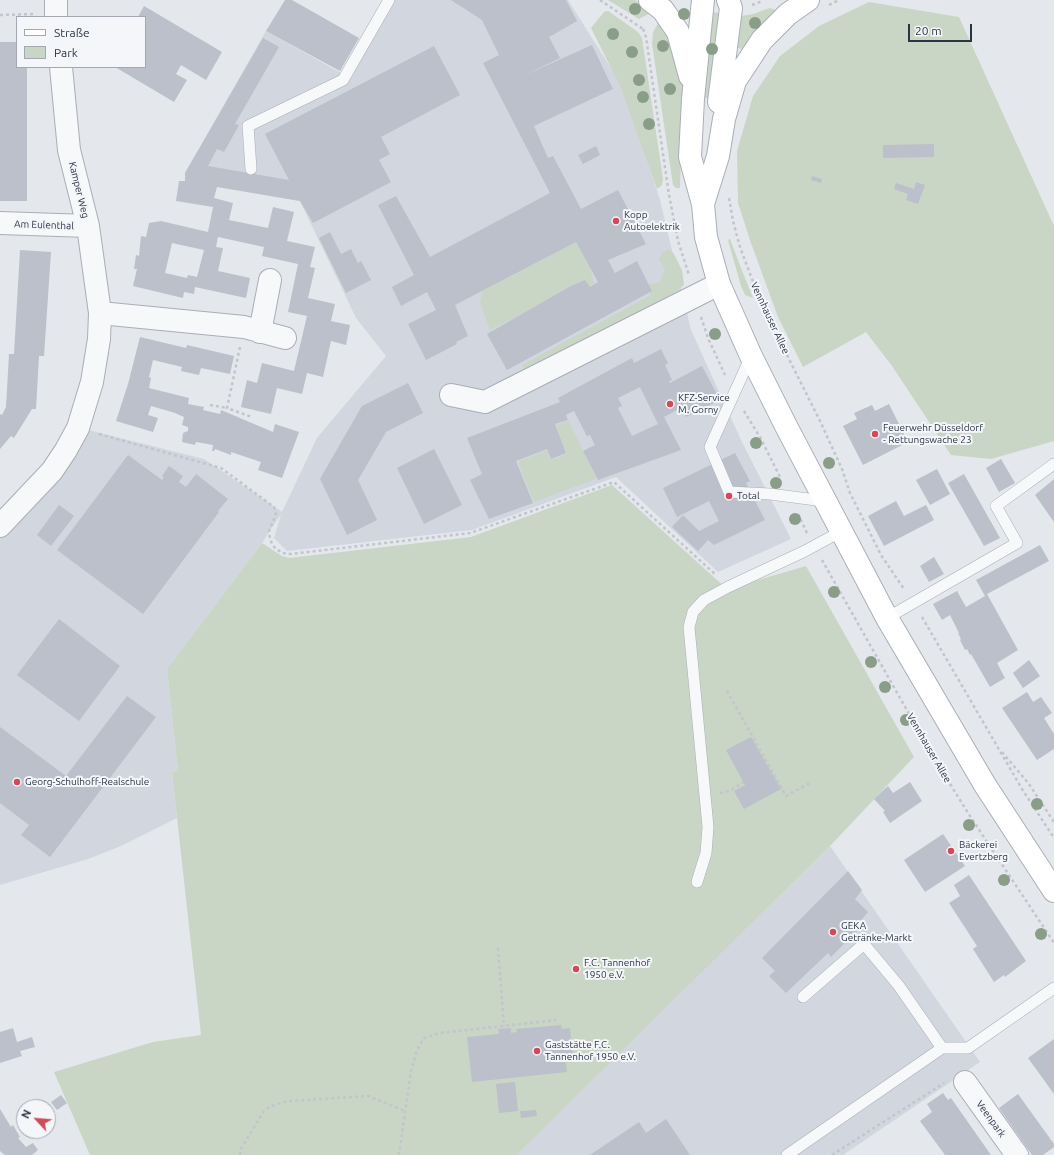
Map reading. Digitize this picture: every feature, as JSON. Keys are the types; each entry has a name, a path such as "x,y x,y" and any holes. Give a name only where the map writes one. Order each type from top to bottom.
{"main road":[{"path":"650,0 663,10 678,32 688,66 693,99"},
{"path":"703,0 693,99 690,157 703,204 706,237 719,284 750,356 840,532 887,618 985,785 1054,891"},
{"path":"703,204 730,19 731,8 728,0"},
{"path":"703,204 718,156 724,119 735,81 762,40 788,14 808,0"}],"street":[{"name":"Kamper Weg","path":"0,526 52,471 78,428 92,382 99,339 100,313 88,226 69,150 61,68"},
{"name":"Am Eulenthal","path":"0,224 88,226"},
{"path":"252,330 270,280"},
{"path":"452,395 485,402 719,284"},
{"path":"100,313 252,330 285,338"},
{"name":"Veenpark","path":"965,1082 1017,1155"}],"lane":[{"path":"251,169 248,126 343,80 389,0"},
{"path":"750,356 710,447 729,492 770,494 790,498 824,501"},
{"path":"887,618 1017,543 996,506 1054,464"},
{"path":"697,882 706,853 708,827 690,620 697,605 728,587 815,546 840,532"},
{"path":"803,997 864,944 899,986 942,1048"},
{"path":"787,1155 942,1048 968,1048 1054,988"}],"path":[{"path":"600,0 643,29 646,37 669,195 678,241 690,280"},
{"path":"0,15 34,14 56,9"},
{"name":"Vennhauser Allee","path":"728,190 732,221 761,303 820,420 860,515 881,555 913,603 1022,789 1054,838"},
{"name":"Vennhauser Allee","path":"701,316 708,338 740,405 761,439 815,546 934,758 968,813 1054,944"},
{"path":"227,408 252,330"},
{"path":"210,406 227,408 252,417"},
{"path":"78,428 221,468 274,506 276,514 269,530 270,539 273,546 282,552 291,554 470,533 614,482 728,587"},
{"path":"727,691 786,796 810,782"},
{"name":"Vennhauser Allee","path":"998,747 1029,784 1054,822"},
{"path":"705,794 729,792 744,782"},
{"path":"498,948 504,1026"},
{"path":"399,1155 404,1111 413,1060 424,1038 440,1033 556,1020"},
{"path":"240,1155 241,1149 264,1112 271,1106 289,1101 368,1096 404,1111"}],"shaded area":[{"path":"387,0 568,0 619,81 636,126 660,200 691,330 741,440 791,539 718,572 616,477 472,530 287,551 274,538 281,514 262,543 167,669 178,771 172,773 177,818 121,846 88,859 0,885 0,531 84,429 204,459 282,512 317,438 386,356 356,318 300,201 185,181 185,173 266,31 341,73"},
{"path":"830,846 980,1062 843,1155 517,1155"}],"green space":[{"path":"608,0 635,0 652,12 639,19"},
{"path":"869,2 959,17 1054,226 1054,441 991,459 951,455 892,366 866,332 803,367 778,317 738,203 737,151 753,96 780,56 819,26"},
{"path":"770,8 778,11 743,49 738,48 737,45 741,16 753,14"},
{"path":"608,11 638,32 642,38 663,179 662,185 657,189 621,88 591,28 604,12"},
{"path":"711,12 720,13 709,98 706,98 704,97"},
{"path":"660,20 666,28 683,81 680,188 676,188 673,185 652,44 653,32"},
{"path":"730,239 753,298 745,295 741,286 728,240"},
{"path":"576,242 590,268 594,284 586,288 582,281 490,330 480,302 483,291"},
{"path":"669,249 674,254 682,270 684,285 673,294 528,375 522,365 651,295 646,285 660,282 665,269 659,259 663,252"},
{"path":"569,421 596,479 534,502 518,462 547,450 550,460 567,454 556,425"},
{"path":"612,485 727,589 806,566 914,757 830,846 517,1155 90,1155 54,1072 153,1042 201,1035 172,772 178,771 167,669 262,543 282,556 289,558 471,537"}],"building":[{"path":"285,0 292,0 359,38 340,71 266,31"},
{"path":"451,0 566,0 577,21 549,37 560,58 523,76 592,45 613,89 534,126 548,158 553,156 581,209 618,190 646,244 608,260 615,273 637,261 652,291 507,370 487,334 571,286 585,280 590,287 598,282 576,242 455,305 468,336 456,342 457,344 426,360 408,324 436,310 427,292 401,306 392,287 414,275 378,205 396,196 430,257 550,193 483,63 499,55 482,20"},
{"path":"144,6 222,52 206,80 181,65 176,74 187,80 174,102 117,68 146,68 146,16 139,16"},
{"path":"263,38 279,47 235,124 239,125 224,152 217,149 208,166 289,180 265,134 434,46 460,95 381,137 390,154 379,160 391,182 313,223 300,201 217,187 214,198 233,203 229,220 268,228 273,207 294,212 287,241 315,247 310,267 315,268 308,298 335,304 331,321 350,325 346,345 331,341 323,377 307,373 302,394 277,388 271,414 241,407 247,380 257,383 262,363 294,371 307,316 288,312 298,264 262,256 264,247 218,237 216,247 223,248 218,271 250,278 246,298 195,287 194,294 184,292 183,298 133,286 137,269 134,269 136,255 139,256 141,236 146,237 149,223 161,221 208,232 213,207 176,201 179,181 185,181 185,173","holes":["172,243 204,250 197,277 188,275 187,278 165,273"]},
{"path":"0,42 16,42 16,68 27,69 27,201 0,201"},
{"path":"934,144 934,157 883,158 883,145"},
{"path":"596,146 600,155 583,164 578,155"},
{"path":"812,176 822,179 821,183 811,180"},
{"path":"916,182 925,185 918,204 906,200 908,194 894,189 896,183 914,189"},
{"path":"330,232 341,254 351,249 358,263 361,261 371,280 346,293 319,238"},
{"path":"20,250 51,252 44,356 39,356 36,409 32,409 14,438 11,436 0,449 0,414 2,415 6,407 9,354 14,354"},
{"path":"140,337 186,348 187,345 234,356 230,374 201,368 199,375 181,371 182,367 153,360 149,377 151,378 149,388 189,398 188,404 204,407 203,410 220,414 221,410 273,432 275,424 299,432 282,478 258,470 261,462 231,452 231,455 215,449 212,451 213,445 196,442 195,445 182,442 183,433 188,431 188,427 182,425 184,417 175,413 151,406 148,415 158,418 153,432 116,421 128,384"},
{"path":"661,349 668,363 665,365 672,380 669,381 670,383 702,366 720,400 686,417 681,408 664,417 681,450 598,480 583,451 595,445 590,435 587,436 574,411 566,415 568,420 555,424 566,453 551,459 547,449 516,461 533,503 489,519 470,480 482,474 467,438 560,402 558,398 632,358 634,363","holes":["640,387 658,424 632,436 618,408 622,406 618,398"]},
{"path":"408,383 423,413 386,432 358,480 377,520 347,535 320,479 362,406"},
{"name":"Feuerwehr Düsseldorf - Rettungswache 23","path":"889,404 908,442 863,465 843,426 857,419 854,413 872,405 875,411"},
{"path":"434,449 462,505 424,524 397,468"},
{"path":"735,453 750,481 746,483 765,520 714,545 708,540 698,551 672,527 683,515 699,531 719,521 709,501 677,517 663,488"},
{"path":"128,455 162,480 164,477 162,476 169,466 183,476 179,482 186,487 196,474 228,499 143,614 57,550"},
{"path":"1001,459 1015,483 999,492 986,468"},
{"path":"937,469 950,494 930,505 916,480"},
{"path":"964,474 1000,538 984,546 948,483"},
{"path":"1054,479 1054,522 1035,495"},
{"path":"896,501 904,516 926,505 934,520 884,546 868,516"},
{"path":"59,505 74,516 51,546 37,535"},
{"path":"1040,545 1049,561 987,594 1018,650 997,663 1005,678 990,687 971,654 970,655 967,649 965,650 950,615 942,620 933,604 957,591 966,607 985,596 976,580"},
{"path":"934,557 944,574 929,582 920,566"},
{"path":"59,619 120,666 79,721 17,675"},
{"path":"1029,660 1040,676 1023,688 1013,673"},
{"path":"1027,692 1033,702 1041,697 1052,713 1044,718 1054,734 1054,749 1037,760 1002,708"},
{"path":"127,696 156,717 50,857 21,835 29,825 0,803 0,727 66,776"},
{"path":"751,737 781,789 744,809 734,791 745,785 726,750"},
{"path":"910,782 922,801 890,823 883,812 885,811 874,799 888,786 893,793"},
{"path":"943,834 965,866 925,892 904,860"},
{"path":"848,871 862,890 855,899 868,912 856,926 859,929 831,957 828,953 786,993 769,976 775,971 762,958"},
{"path":"969,875 1026,961 1005,977 1004,975 994,982 973,949 977,946 949,903 960,896 954,885"},
{"path":"561,1025 562,1029 570,1028 573,1057 565,1058 567,1072 472,1082 467,1037 499,1034 498,1029 511,1028 511,1033 517,1032 516,1029"},
{"path":"13,1028 17,1042 32,1037 35,1047 20,1051 22,1056 0,1063 0,1032"},
{"path":"1054,1039 1054,1094 1028,1058"},
{"path":"515,1082 518,1111 499,1113 496,1084"},
{"path":"943,1093 948,1100 951,1098 991,1155 945,1155 920,1121 932,1112 927,1104"},
{"path":"1018,1094 1054,1144 1054,1147 1043,1155 1032,1155 999,1108"},
{"path":"61,1095 67,1103 57,1110 55,1099"},
{"path":"0,1109 11,1127 13,1125 16,1130 16,1139 19,1139 26,1147 33,1143 38,1150 32,1155 5,1155 0,1151"},
{"path":"536,1110 537,1116 521,1118 520,1111"},
{"path":"666,1119 690,1155 590,1155 639,1122 646,1133"}],"place":[{"name":"Kopp Autoelektrik","path":"616,221"},
{"name":"KFZ-Service M. Gorny","path":"670,404"},
{"name":"Feuerwehr Düsseldorf - Rettungswache 23","path":"875,434"},
{"name":"Total","path":"729,496"},
{"name":"Georg-Schulhoff-Realschule","path":"17,782"},
{"name":"Bäckerei Evertzberg","path":"951,851"},
{"name":"GEKA Getränke-Markt","path":"833,932"},
{"name":"F.C. Tannenhof 1950 e.V.","path":"576,969"},
{"name":"Gaststätte F.C. Tannenhof 1950 e.V.","path":"537,1051"}]}
